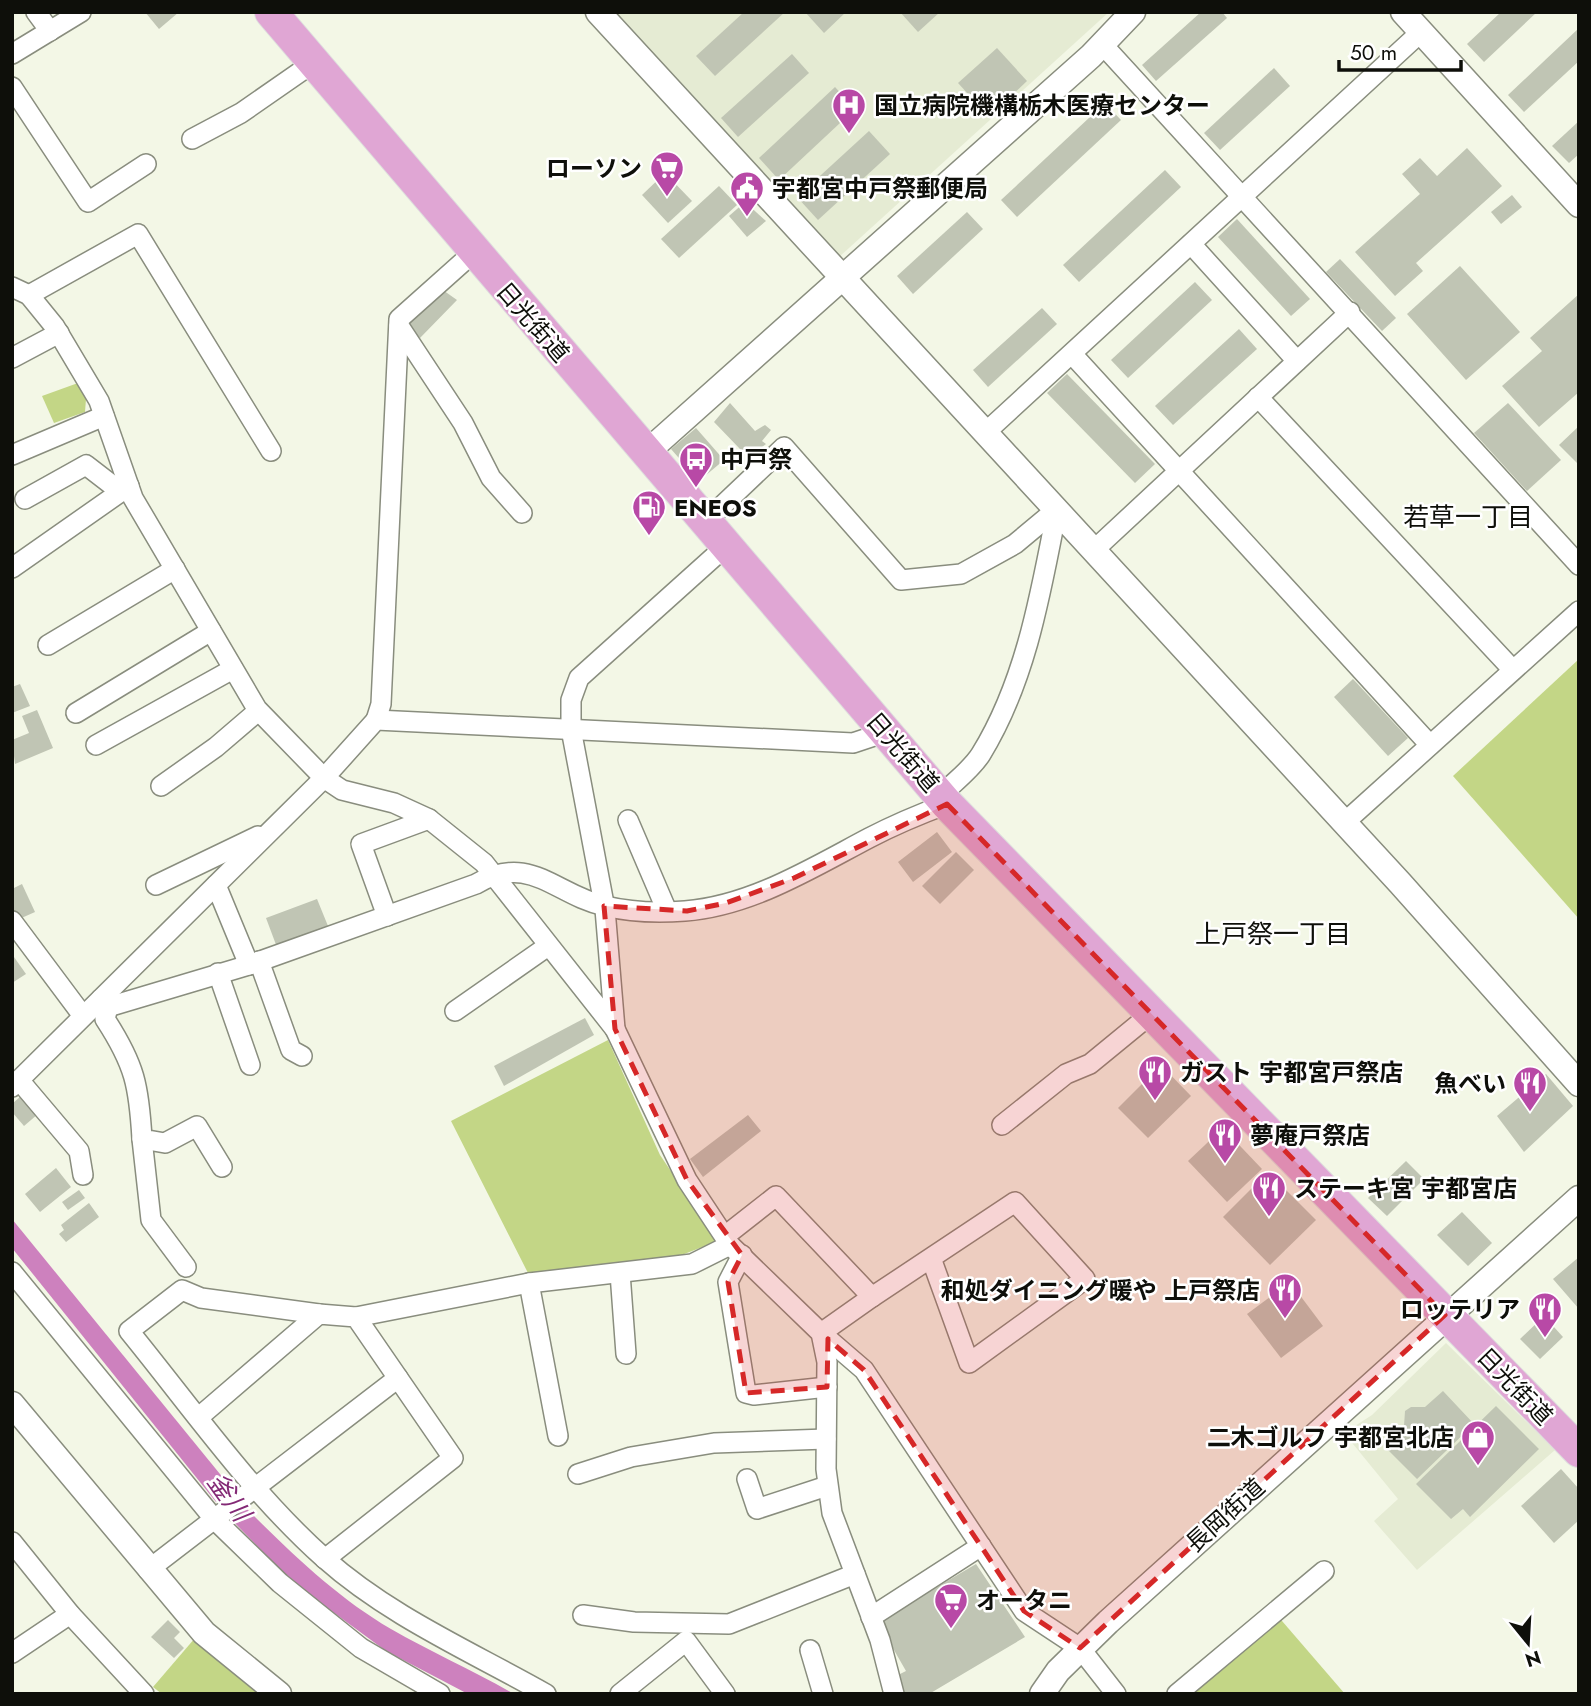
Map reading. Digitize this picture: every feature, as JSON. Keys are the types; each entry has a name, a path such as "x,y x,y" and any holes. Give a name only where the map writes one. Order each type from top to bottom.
{"highway":[{"name":"日光街道","path":"271,12 473,253 944,800 1579,1451"}],"street":[{"path":"36,12 50,31"},
{"path":"12,54 81,12"},
{"path":"598,12 1057,509 1579,1084"},
{"path":"646,453 1102,44 1133,12"},
{"path":"1403,12 1579,205"},
{"path":"986,432 1421,32"},
{"path":"1102,44 1579,565"},
{"path":"192,139 241,113 313,63"},
{"path":"12,88 88,202 146,164"},
{"path":"271,451 138,234 21,291 59,333 99,401 125,489 258,711 324,778 342,790 394,803 429,819 484,863 615,1029 687,1181 732,1245 821,1333 864,1370 1024,1611 1080,1648 1116,1694"},
{"path":"1191,244 1297,361"},
{"path":"83,1175 79,1151 16,1084 83,1016 104,1003 216,885 324,778 376,720 381,704 399,318 473,253"},
{"path":"1094,550 1350,312"},
{"path":"399,326 463,422 491,478 522,513"},
{"path":"12,358 59,333"},
{"path":"1072,354 1430,745"},
{"path":"1258,397 1513,670"},
{"path":"14,449 104,416"},
{"path":"705,522 784,447 901,580 961,574 1015,544 1057,509"},
{"path":"25,499 86,465 125,489"},
{"path":"12,568 125,489"},
{"path":"104,1003 254,963 510,870 524,873 604,906 667,911 700,908 766,889 906,820 944,800 980,756 1003,711 1035,620 1057,509"},
{"path":"615,1029 604,906 571,729 571,701 579,678 726,546"},
{"path":"48,645 175,569"},
{"path":"1344,823 1579,611"},
{"path":"76,713 211,631"},
{"path":"96,746 233,669"},
{"path":"160,786 216,747 258,711"},
{"path":"376,720 853,743 886,732"},
{"path":"387,916 361,844 429,819"},
{"path":"628,820 667,911"},
{"path":"156,885 271,830"},
{"path":"216,885 254,963 291,1050 302,1056"},
{"path":"12,921 83,1016"},
{"path":"455,1011 548,946"},
{"path":"218,973 250,1065"},
{"path":"104,1003 105,1019 121,1042 139,1086 151,1220 186,1267"},
{"path":"1002,1125 1066,1074 1090,1064 1151,1014"},
{"path":"142,1139 165,1143 197,1126 222,1167"},
{"path":"546,1694 429,1632 325,1559 254,1490 129,1331 183,1290 201,1298 356,1317 529,1283 692,1264 732,1245 776,1196 872,1297"},
{"name":"長岡街道","path":"1042,1694 1080,1648 1445,1315 1579,1198"},
{"path":"821,1333 872,1297 1015,1202 1085,1279 969,1363 931,1258"},
{"path":"732,1245 728,1282 746,1393 754,1395 827,1387"},
{"path":"12,1272 218,1518 280,1583 351,1640 440,1694"},
{"path":"620,1273 626,1354"},
{"path":"529,1283 558,1436"},
{"path":"199,1418 319,1314"},
{"path":"325,1559 453,1458 356,1317"},
{"path":"821,1333 827,1362 827,1486 832,1513 871,1617 894,1694"},
{"path":"148,1570 398,1378"},
{"path":"12,1404 148,1570 204,1633 274,1693"},
{"path":"578,1474 631,1457 714,1443 826,1439"},
{"path":"747,1479 757,1509 827,1486"},
{"path":"12,1542 131,1690"},
{"path":"871,1617 981,1546"},
{"path":"1177,1694 1324,1571"},
{"path":"583,1615 634,1622 730,1624 855,1574"},
{"path":"12,1653 70,1614"},
{"path":"620,1694 686,1641 725,1694"},
{"path":"810,1650 823,1694"}],"highlighted area":[{"path":"947,804 1445,1315 1080,1648 1024,1611 864,1370 828,1339 827,1387 746,1393 728,1282 742,1255 687,1180 615,1029 604,906 687,911 726,903 794,878"}],"shaded area":[{"name":"国立病院機構栃木医療センター","path":"613,12 1109,12 838,258"},
{"path":"12,1219 233,1490 216,1502 12,1248"},
{"path":"1446,1343 1555,1450 1417,1570 1374,1521 1398,1499 1344,1433 1372,1415"},
{"path":"244,1506 278,1540 351,1603 406,1637 514,1694 468,1694 386,1651 292,1582 229,1517"}],"green space":[{"path":"78,383 86,399 85,412 54,423 42,396"},
{"path":"1579,659 1579,919 1453,776"},
{"path":"608,1040 660,1155 718,1241 679,1256 528,1273 451,1121"},
{"path":"1276,1614 1345,1694 1170,1694"},
{"path":"195,1638 261,1694 162,1694 153,1687"}],"building":[{"path":"145,12 179,12 159,29"},
{"path":"744,12 785,12 715,76 696,56"},
{"path":"805,12 846,12 824,33"},
{"path":"900,12 940,12 918,32"},
{"path":"1201,12 1222,12 1227,18 1156,81 1142,65"},
{"path":"1501,12 1537,12 1484,62 1467,44"},
{"path":"1579,28 1579,61 1524,112 1508,95"},
{"path":"997,48 1027,81 989,117 958,83"},
{"path":"792,54 809,73 738,137 721,118"},
{"path":"1274,68 1290,86 1220,150 1204,133"},
{"path":"835,87 855,109 779,180 759,158"},
{"path":"1105,103 1121,120 1017,217 1001,200"},
{"path":"1579,121 1579,154 1569,163 1552,146"},
{"path":"869,131 890,154 818,220 797,197"},
{"path":"1467,148 1502,186 1416,263 1423,271 1395,296 1355,252 1420,194 1402,174 1420,158 1437,176"},
{"path":"1165,170 1181,187 1079,282 1063,265"},
{"name":"ローソン","path":"665,173 692,201 668,223 642,195"},
{"path":"719,186 737,205 679,258 661,239"},
{"path":"1512,195 1522,207 1501,224 1491,212"},
{"name":"宇都宮中戸祭郵便局","path":"745,202 766,221 747,237 729,216"},
{"path":"967,212 983,229 913,294 897,276"},
{"path":"1237,219 1310,299 1291,316 1218,237"},
{"path":"1340,259 1396,318 1382,331 1326,272"},
{"path":"1460,266 1520,332 1466,380 1407,314"},
{"path":"1195,282 1212,300 1128,378 1111,360"},
{"path":"440,288 457,300 420,338 408,326 411,322 408,319"},
{"path":"1579,294 1579,392 1539,427 1502,386 1542,351 1530,338"},
{"path":"1042,308 1057,324 988,387 973,370"},
{"path":"1239,329 1257,349 1173,425 1155,406"},
{"path":"1067,374 1155,464 1135,483 1047,393"},
{"path":"730,403 755,431 765,425 771,430 762,441 766,444 753,454 740,449 714,422"},
{"path":"1508,403 1561,460 1527,491 1474,433"},
{"path":"1579,426 1579,465 1559,445"},
{"path":"696,428 724,460 699,481 671,449"},
{"path":"1353,679 1408,738 1388,756 1334,697"},
{"path":"20,684 30,706 12,713 12,687"},
{"path":"37,710 53,748 15,764 12,740 29,733 22,716"},
{"path":"937,832 952,852 913,882 898,862"},
{"path":"956,852 974,870 940,904 922,886"},
{"path":"22,884 35,912 17,920 12,910 12,889"},
{"path":"317,899 330,931 278,950 266,918"},
{"path":"14,957 26,974 12,983 12,958"},
{"path":"585,1018 594,1035 504,1086 494,1066"},
{"name":"ガスト 宇都宮戸祭店","path":"1161,1065 1191,1096 1148,1138 1118,1108"},
{"path":"1546,1074 1573,1106 1524,1152 1497,1116"},
{"path":"22,1095 38,1114 24,1126 12,1112 12,1104"},
{"path":"748,1115 761,1131 703,1177 690,1159"},
{"name":"夢庵戸祭店","path":"1223,1128 1262,1169 1227,1202 1188,1161"},
{"path":"1406,1161 1424,1179 1387,1216 1368,1198"},
{"path":"56,1168 71,1187 40,1212 25,1194"},
{"name":"ステーキ宮 宇都宮店","path":"1268,1172 1316,1220 1270,1265 1223,1217"},
{"path":"79,1190 85,1198 68,1210 62,1202"},
{"path":"89,1203 99,1217 66,1242 59,1234 64,1230 61,1225"},
{"path":"1462,1212 1492,1243 1468,1266 1437,1235"},
{"path":"1579,1257 1579,1309 1553,1279"},
{"name":"和処ダイニング暖や 上戸祭店","path":"1290,1282 1323,1326 1281,1358 1247,1314"},
{"path":"1544,1316 1563,1337 1540,1359 1520,1339"},
{"path":"1443,1391 1474,1424 1417,1479 1384,1446 1404,1426 1405,1411 1411,1407 1425,1407"},
{"name":"二木ゴルフ 宇都宮北店","path":"1496,1406 1539,1449 1470,1517 1463,1509 1451,1519 1416,1484"},
{"path":"1561,1469 1579,1489 1579,1520 1554,1543 1521,1506"},
{"name":"オータニ","path":"976,1564 1025,1637 929,1694 900,1694 896,1676 906,1671 878,1622"},
{"path":"168,1620 180,1632 174,1638 184,1648 174,1658 151,1637"}],"place":[{"name":"国立病院機構栃木医療センター","path":"849,135"},
{"name":"ローソン","path":"667,198"},
{"name":"宇都宮中戸祭郵便局","path":"747,218"},
{"name":"中戸祭","path":"696,489"},
{"name":"ENEOS","path":"649,537"},
{"name":"ガスト 宇都宮戸祭店","path":"1155,1102"},
{"name":"魚べい","path":"1530,1113"},
{"name":"夢庵戸祭店","path":"1225,1165"},
{"name":"ステーキ宮 宇都宮店","path":"1269,1218"},
{"name":"和処ダイニング暖や 上戸祭店","path":"1285,1320"},
{"name":"ロッテリア","path":"1545,1339"},
{"name":"二木ゴルフ 宇都宮北店","path":"1478,1467"},
{"name":"オータニ","path":"951,1630"}],"district":[{"name":"若草一丁目","path":"1468,517"},
{"name":"上戸祭一丁目","path":"1273,934"}],"water label":[{"name":"釜川","path":"229,1497"}]}
